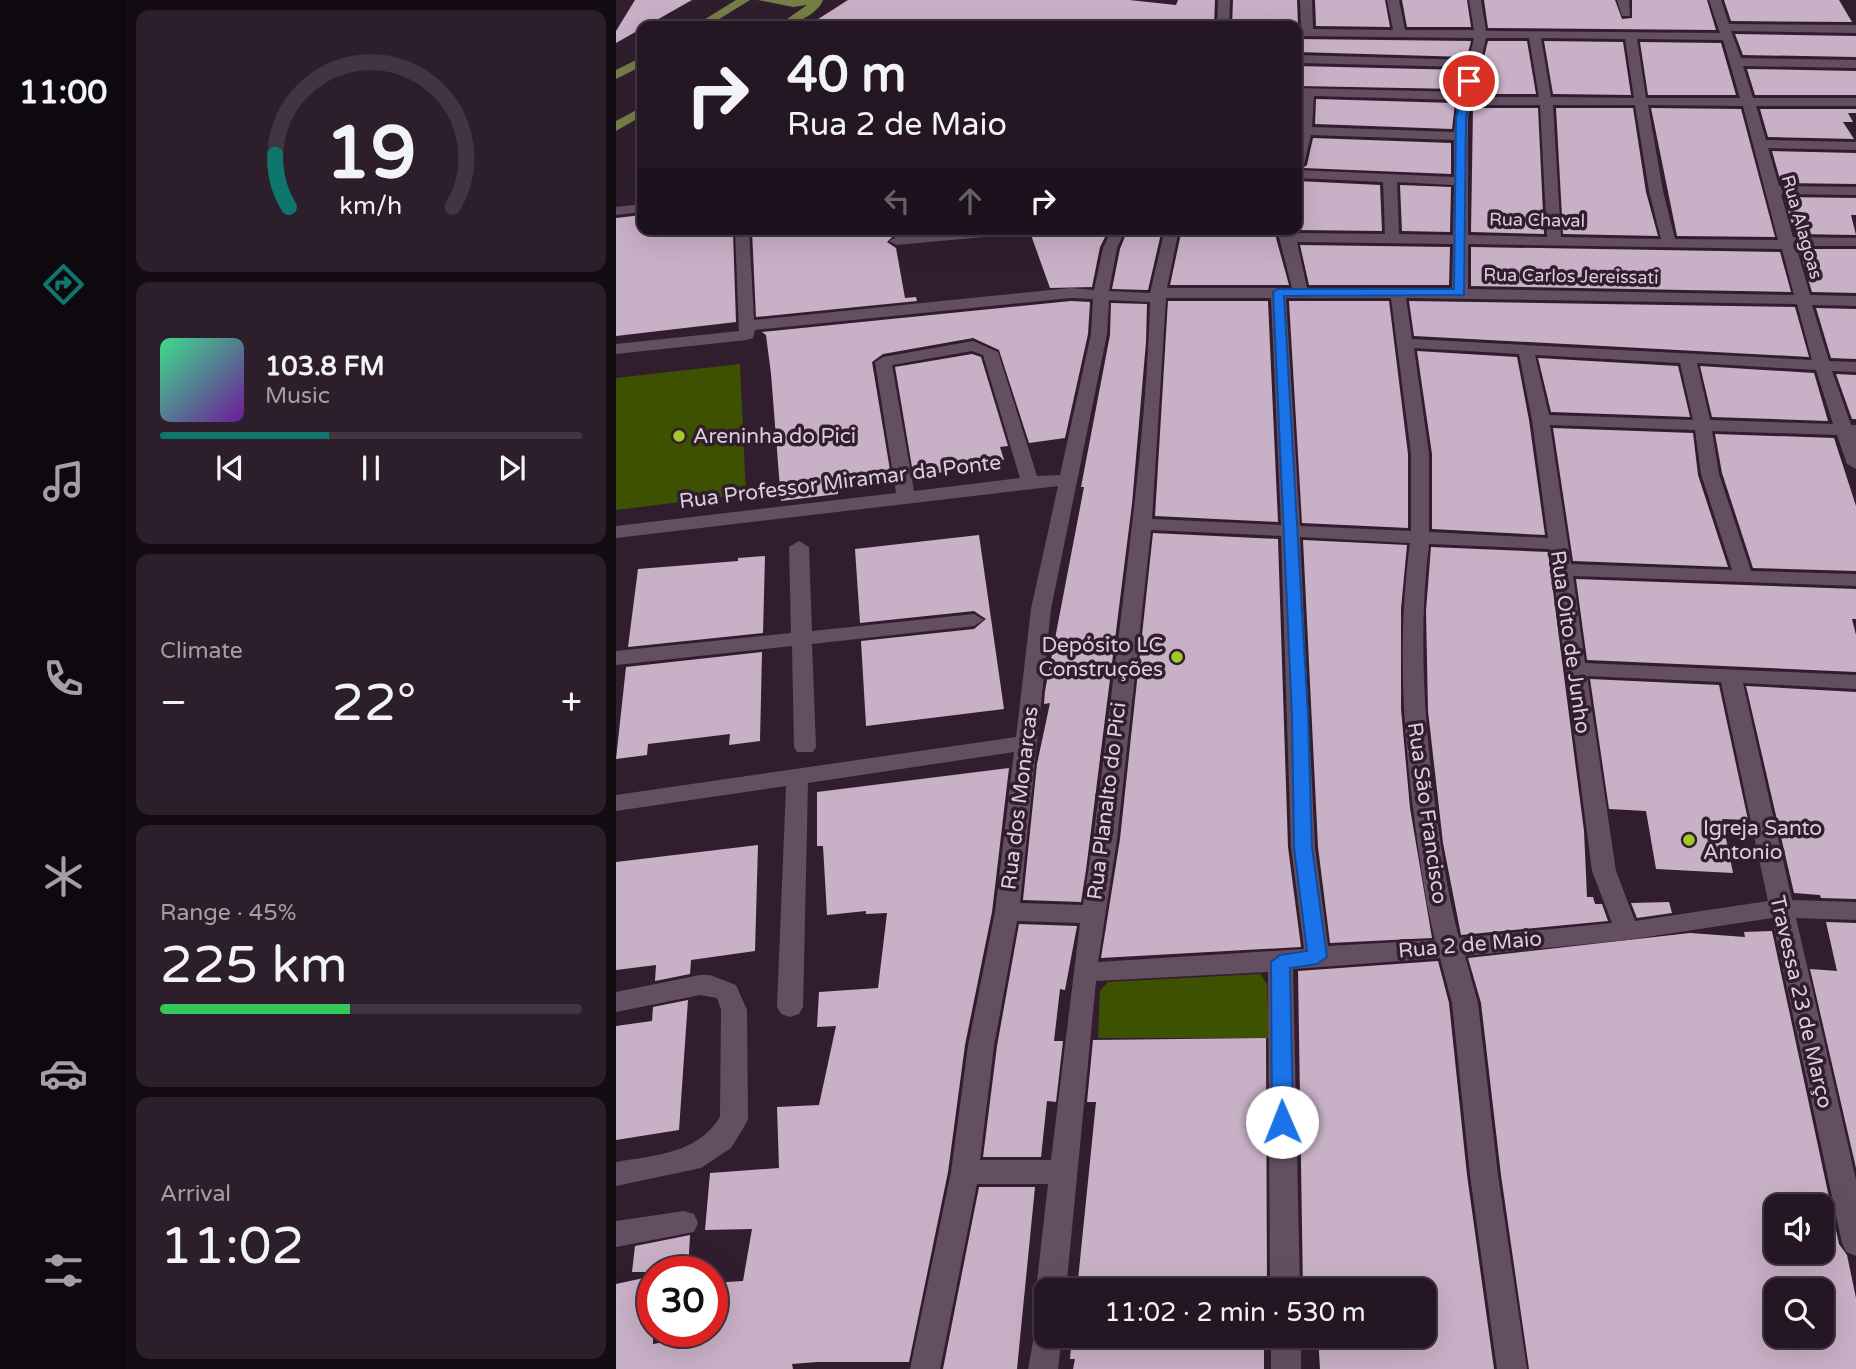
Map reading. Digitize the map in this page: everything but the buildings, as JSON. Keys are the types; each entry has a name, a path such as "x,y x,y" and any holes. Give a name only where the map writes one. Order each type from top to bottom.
{"main road":[{"path":"708,21 744,0"},
{"path":"764,0 793,4 817,0"},
{"path":"791,21 823,0"},
{"path":"616,75 637,64"},
{"path":"616,127 637,114"}],"street":[{"path":"1223,21 1224,0"},
{"path":"1306,0 1302,32 1630,36 1856,29"},
{"path":"1393,0 1400,33"},
{"path":"1460,293 1461,136 1464,98 1476,64 1481,34 1475,0"},
{"path":"1623,0 1626,14"},
{"name":"Rua Alagoas","path":"1715,0 1736,62 1823,366 1849,430 1856,464"},
{"path":"1534,35 1546,103 1554,239"},
{"path":"1630,36 1642,103 1644,143 1669,243"},
{"path":"1302,59 1476,64"},
{"path":"1736,62 1856,64"},
{"path":"1302,143 1305,131 1303,92 1546,103 1856,102"},
{"path":"1305,131 1461,136"},
{"path":"1758,144 1856,146"},
{"path":"1302,174 1461,181"},
{"path":"1390,178 1392,237"},
{"path":"1771,190 1856,191"},
{"path":"616,211 637,209"},
{"name":"Rua Chaval","path":"1302,234 1669,243 1856,242"},
{"path":"742,235 746,330"},
{"path":"896,242 968,235"},
{"name":"Rua dos Monarcas","path":"925,1369 965,1172 981,1046 1007,912 1041,609 1099,334 1102,293 1110,248 1116,235"},
{"name":"Rua Planalto do Pici","path":"1052,1278 1084,972 1105,839 1142,524 1157,346 1158,295 1171,235"},
{"path":"1287,235 1300,292"},
{"path":"1278,292 1291,533 1303,847 1317,957"},
{"name":"Rua Carlos Jereissati","path":"616,349 882,310 1102,293 1460,293 1856,302"},
{"name":"Rua São Francisco","path":"1398,294 1420,454 1420,536 1413,584 1412,700 1436,897 1465,1003 1484,1175 1512,1369"},
{"path":"1403,343 1856,367"},
{"path":"906,498 883,362 973,346 990,352 1030,482"},
{"name":"Rua Oito de Junho","path":"1526,350 1541,420 1556,544 1563,569 1578,669 1591,799 1604,871 1627,931"},
{"path":"1687,358 1703,426 1710,474 1744,578"},
{"path":"1541,420 1849,430"},
{"name":"Rua Professor Miramar da Ponte","path":"616,532 1030,482 1070,480"},
{"path":"1142,524 1556,544"},
{"path":"799,547 805,747"},
{"path":"1563,569 1744,578 1856,580"},
{"path":"616,659 974,620"},
{"path":"1578,669 1731,678 1856,681"},
{"name":"Travessa 23 de Março","path":"1731,678 1856,1243"},
{"path":"616,803 1028,743"},
{"path":"790,1007 797,777"},
{"name":"Rua 2 de Maio","path":"1084,972 1280,962 1452,948 1627,931 1780,908 1856,911"},
{"path":"1007,912 1093,914"},
{"path":"1280,962 1285,1278"},
{"path":"616,1002 700,985 719,987 727,992 734,1010 734,1119 721,1140 691,1160 616,1174"},
{"path":"965,1172 1062,1172"},
{"path":"616,1234 684,1223"},
{"path":"1044,1369 1046,1348"},
{"path":"1286,1348 1286,1369"}],"green space":[{"name":"Areninha do Pici","path":"740,364 746,494 616,510 616,378"},
{"path":"1260,974 1267,984 1269,1038 1098,1038 1100,991 1108,982"}],"place":[{"name":"Areninha do Pici","path":"679,436"},
{"name":"Depósito LC Construções","path":"1177,657"},
{"name":"Igreja Santo Antonio","path":"1689,840"}],"route":[{"path":"1282,1122 1280,962 1317,957 1303,847 1300,716 1278,292 1460,293 1461,118 1469,81"}]}
